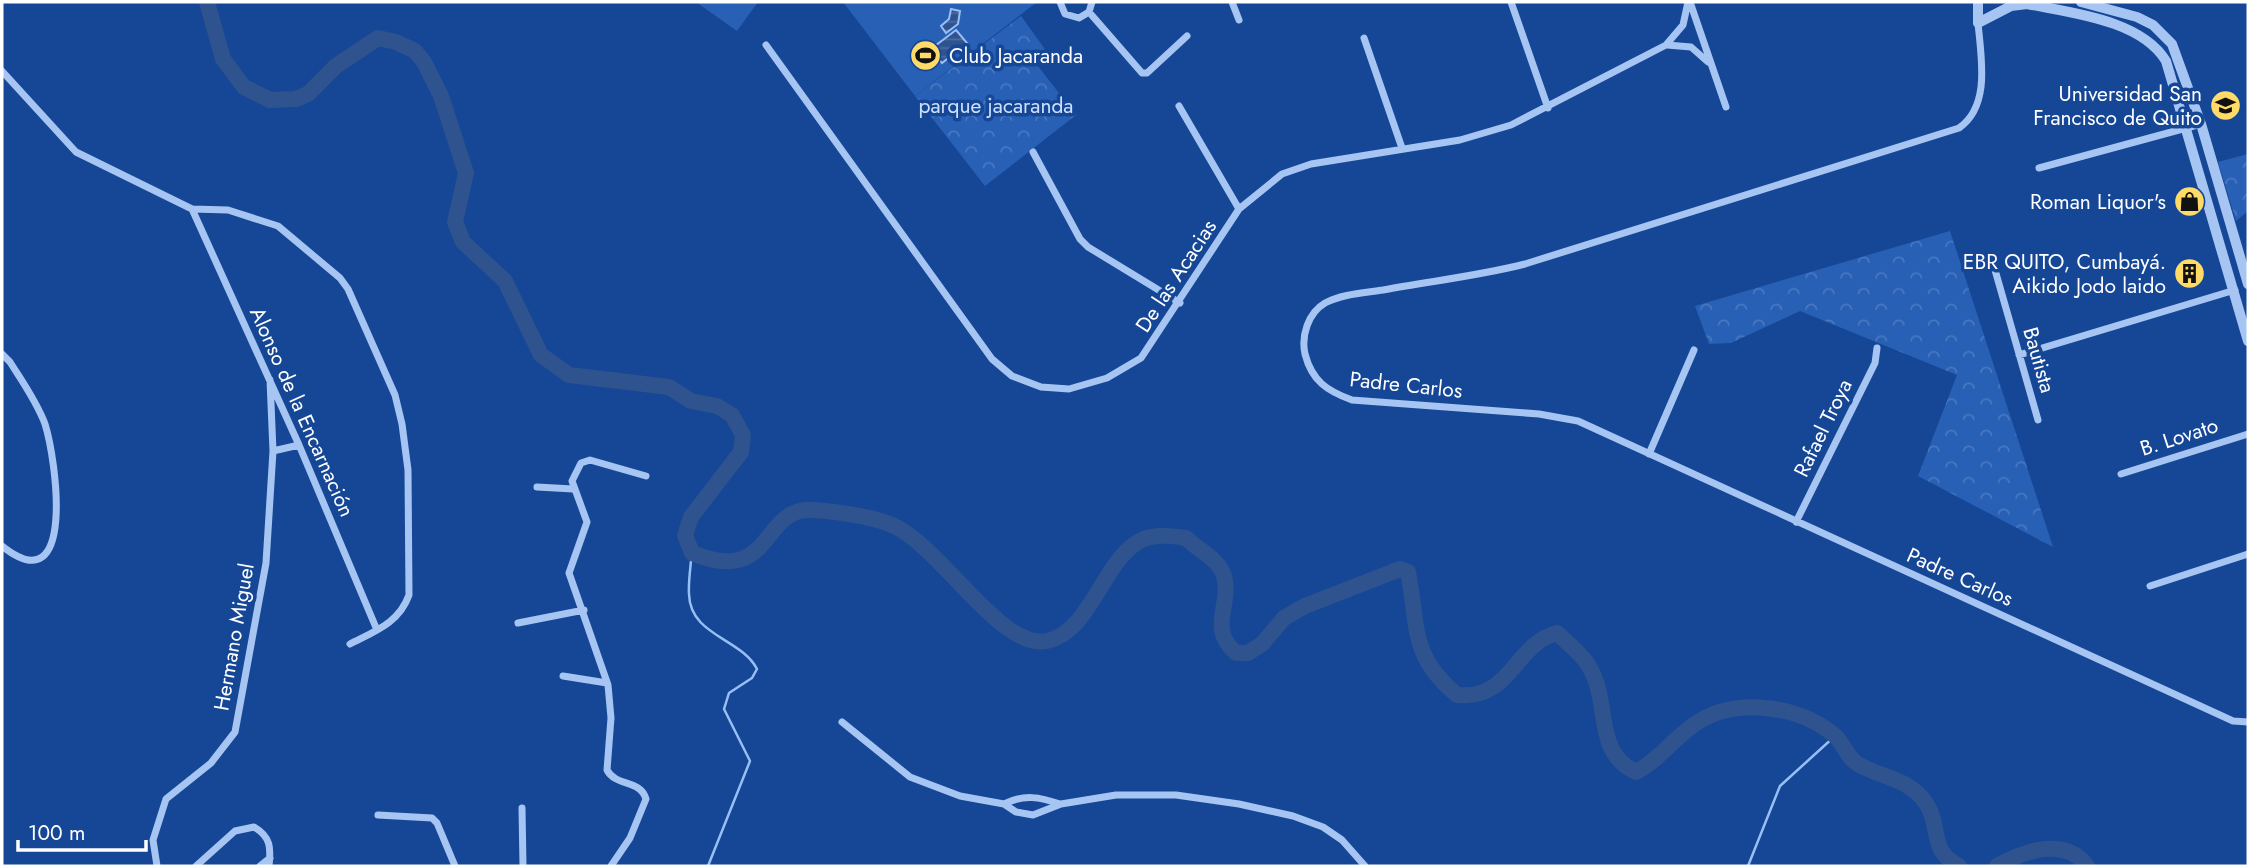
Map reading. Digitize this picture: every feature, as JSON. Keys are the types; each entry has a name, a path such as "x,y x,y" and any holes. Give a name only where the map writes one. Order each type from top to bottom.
{"street":[{"path":"1060,2 1065,14 1072,18 1079,18 1093,5 1142,73 1147,72 1187,36"},
{"path":"1232,2 1239,20"},
{"path":"1511,2 1548,108"},
{"path":"1666,45 1683,25 1689,2"},
{"path":"1689,2 1726,107"},
{"path":"1978,2 1978,23 2011,6 2045,5 2121,26 2150,40 2166,61 2248,341"},
{"path":"2019,355 2248,286 2180,59 2165,35 2137,18 2081,2"},
{"name":"Padre Carlos","path":"1978,23 1980,98 1975,112 1959,128 1525,264 1478,276 1347,296 1324,304 1311,317 1303,338 1311,372 1331,393 1352,400 1565,417 2233,721 2248,722"},
{"path":"1364,37 1402,148"},
{"path":"1666,45 1691,47 1710,63"},
{"name":"De las Acacias","path":"766,46 992,359 1012,376 1041,387 1069,389 1107,378 1141,358 1180,303 1239,209 1282,174 1296,168 1460,140 1511,125 1666,45"},
{"path":"2,71 76,152 192,209 228,210 278,226 329,266 348,289 395,396 402,424 408,470 410,595 404,611 377,630 349,644"},
{"path":"1179,106 1239,209"},
{"path":"2039,168 2201,124"},
{"path":"1033,152 1080,239 1180,303"},
{"name":"Alonso de la Encarnación","path":"192,209 299,445 377,630"},
{"name":"Bautista","path":"1995,270 2038,420"},
{"name":"Rafael Troya","path":"1796,522 1875,363 1877,348"},
{"path":"1649,454 1694,351"},
{"path":"2,354 10,362 44,421 53,457 56,506 53,541 39,560 29,563 2,546"},
{"name":"Hermano Miguel","path":"158,866 153,839 166,799 211,763 235,732 266,563 273,451 270,380"},
{"name":"B. Lovato","path":"2121,474 2248,434"},
{"path":"273,451 299,445"},
{"path":"611,866 630,838 646,799 637,786 615,779 607,770 611,718 607,683 569,573 587,522 572,481 578,467 590,460 646,476"},
{"path":"537,487 573,489"},
{"path":"2150,586 2248,554"},
{"path":"518,623 584,610"},
{"path":"563,676 607,683"},
{"path":"842,722 910,777 960,796 1004,804 1016,812 1033,815 1061,804 1116,795 1177,795 1240,804 1293,816 1323,827 1342,840 1365,866"},
{"path":"1004,804 1031,797 1061,804"},
{"path":"522,808 523,866"},
{"path":"378,815 432,818 437,823 455,866"},
{"path":"196,866 243,827 254,827 264,833 271,846 269,862 260,866"}],"green space":[{"path":"696,2 758,2 737,31"},
{"name":"Club Jacaranda","path":"843,2 1037,2 915,96"},
{"name":"parque jacaranda","path":"1021,16 1047,52 1034,61 1076,115 985,186 915,96"},
{"path":"2248,154 2248,211 2236,221 2218,162"},
{"path":"1950,231 2053,547 1918,476 1957,375 1800,311 1731,343 1709,344 1695,306"}],"shaded area":[{"path":"951,9 960,11 958,24 946,33 941,26 949,19"},
{"path":"956,30 967,43 942,63 931,49"}],"waterway":[{"path":"207,2 223,59 244,87 270,100 296,99 308,94 336,66 378,38 396,42 415,51 424,62 441,96 466,173 455,222 463,242 505,281 541,355 569,375 669,387 691,401 717,406 732,415 743,435 741,452 691,517 685,535 692,553 717,561 736,560 750,555 791,515 805,510 856,515 884,522 904,532 925,548 1008,629 1028,639 1047,641 1062,635 1076,624 1118,560 1130,548 1155,536 1186,538 1213,560 1224,576 1226,587 1222,616 1223,634 1227,644 1236,653 1248,653 1262,644 1284,618 1305,606 1400,569 1408,572 1423,653 1431,667 1457,695 1475,694 1490,689 1531,648 1557,633 1591,670 1597,684 1608,741 1623,764 1636,772 1653,761 1698,722 1714,714 1749,707 1768,708 1804,717 1834,735 1858,764 1903,783 1919,795 1931,812 1939,846 1949,860 1959,866"},
{"path":"692,544 689,588 692,608 707,628 740,650 757,669 752,678 729,693 724,709 750,761 708,866"},
{"path":"1748,866 1780,786 1835,736"},
{"path":"1997,866 2019,855 2044,849 2067,851 2087,866"}],"place":[{"name":"Club Jacaranda","path":"926,56"},
{"name":"Universidad San Francisco de Quito","path":"2225,106"},
{"name":"Roman Liquor's","path":"2189,202"},
{"name":"EBR QUITO, Cumbayá. Aikido Jodo laido","path":"2189,274"}]}
